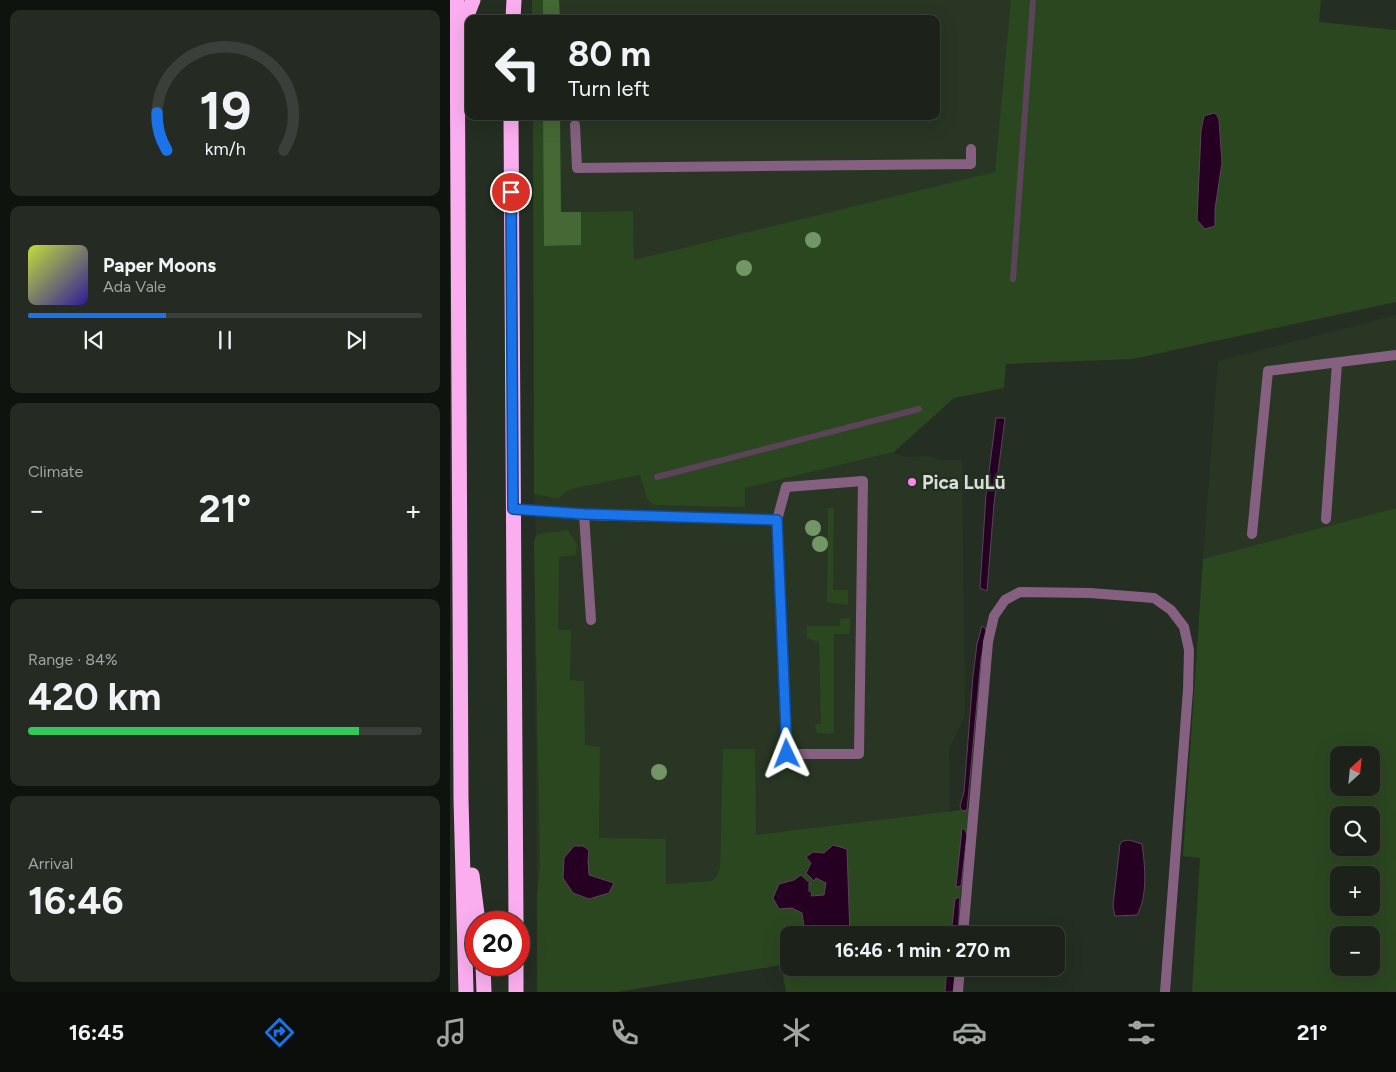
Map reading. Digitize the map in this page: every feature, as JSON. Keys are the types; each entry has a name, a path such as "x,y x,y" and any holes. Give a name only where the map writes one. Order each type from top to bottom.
{"highway":[{"path":"457,0 461,799 466,992"},
{"path":"467,15 473,0"},
{"path":"513,15 514,0"},
{"path":"457,39 465,20"},
{"path":"511,120 516,911"},
{"path":"461,799 476,911"},
{"path":"483,976 484,992"},
{"path":"516,976 516,992"}],"lane":[{"path":"575,125 577,168 971,164 972,149"},
{"path":"1252,534 1268,371 1396,355"},
{"path":"1326,519 1336,363"},
{"path":"863,481 859,754 787,754 777,520 786,487 863,481"},
{"path":"513,509 584,514 777,520"},
{"path":"584,514 591,620"},
{"path":"964,926 988,642 994,616 1005,600 1020,592 1090,592 1154,598 1171,610 1184,627 1188,650 1188,690 1164,992"},
{"path":"958,992 959,976"}],"shaded area":[{"path":"532,0 1017,0 1001,182 535,284 534,120 940,120 940,15 533,15"},
{"path":"1214,113 1219,120 1222,163 1215,209 1215,226 1205,229 1197,220 1201,131 1204,116"},
{"path":"1396,315 1396,508 1203,559 1218,361"},
{"path":"996,418 1005,418 994,504 987,591 980,588 986,495"},
{"path":"892,453 906,457 930,456 940,460 962,460 965,715 949,750 950,812 882,821 720,868 717,876 711,881 537,896 534,541 536,536 534,494 558,499 566,490 640,475 647,499 745,507 745,488"},
{"path":"982,626 987,633 981,659 967,810 962,811 960,806 964,792 973,676 977,644"},
{"path":"962,828 967,835 961,886 956,887"},
{"path":"1129,840 1142,844 1145,871 1143,899 1137,915 1115,916 1113,906 1120,844 1123,841"},
{"path":"833,845 847,849 850,926 804,926 802,913 792,908 779,909 773,898 779,884 794,880 801,875 812,885 809,883 811,896 824,895 826,883 816,878 814,881 806,873 811,863 806,857 813,852 824,853"},
{"path":"574,846 583,846 589,850 589,875 614,883 609,893 589,899 573,893 563,878 564,858"},
{"path":"960,897 958,926 952,926 955,899"},
{"path":"946,976 955,976 953,992 945,992"}],"green space":[{"path":"532,0 543,0 543,15 532,15"},
{"path":"543,0 559,0 560,15 543,15"},
{"path":"1011,0 1321,0 1319,22 1396,30 1396,302 1133,359 1006,364 1004,388 954,398 894,452 745,488 745,507 654,505 647,499 640,475 567,490 558,499 534,494 533,120 543,120 544,246 581,245 581,212 633,211 634,260 995,172","holes":["1202,120 1215,209 1215,225 1197,220"]},
{"path":"543,120 560,120 561,212 581,212 581,245 544,246"},
{"path":"828,508 834,508 833,590 848,590 848,605 827,602"},
{"path":"1396,508 1396,992 1192,992 1200,858 1183,856 1203,559"},
{"path":"567,529 577,545 576,555 559,557 558,630 571,630 570,680 584,681 585,745 600,747 599,838 666,839 666,884 711,881 717,876 720,868 723,749 755,749 756,835 970,809 957,926 780,926 780,965 617,992 537,992 537,896 540,867 534,541 536,536 541,534"},
{"path":"850,618 850,634 834,634 834,732 830,734 817,733 815,724 821,724 819,642 807,638 807,626 840,626 840,619"},
{"path":"783,976 951,976 950,992 786,992"}],"waterway":[{"path":"1013,279 1033,0"},
{"path":"657,477 919,409"}],"place":[{"name":"Pica LuLū","path":"912,482"}],"route":[{"path":"511,192 513,509 584,514 777,520 787,754"}]}
